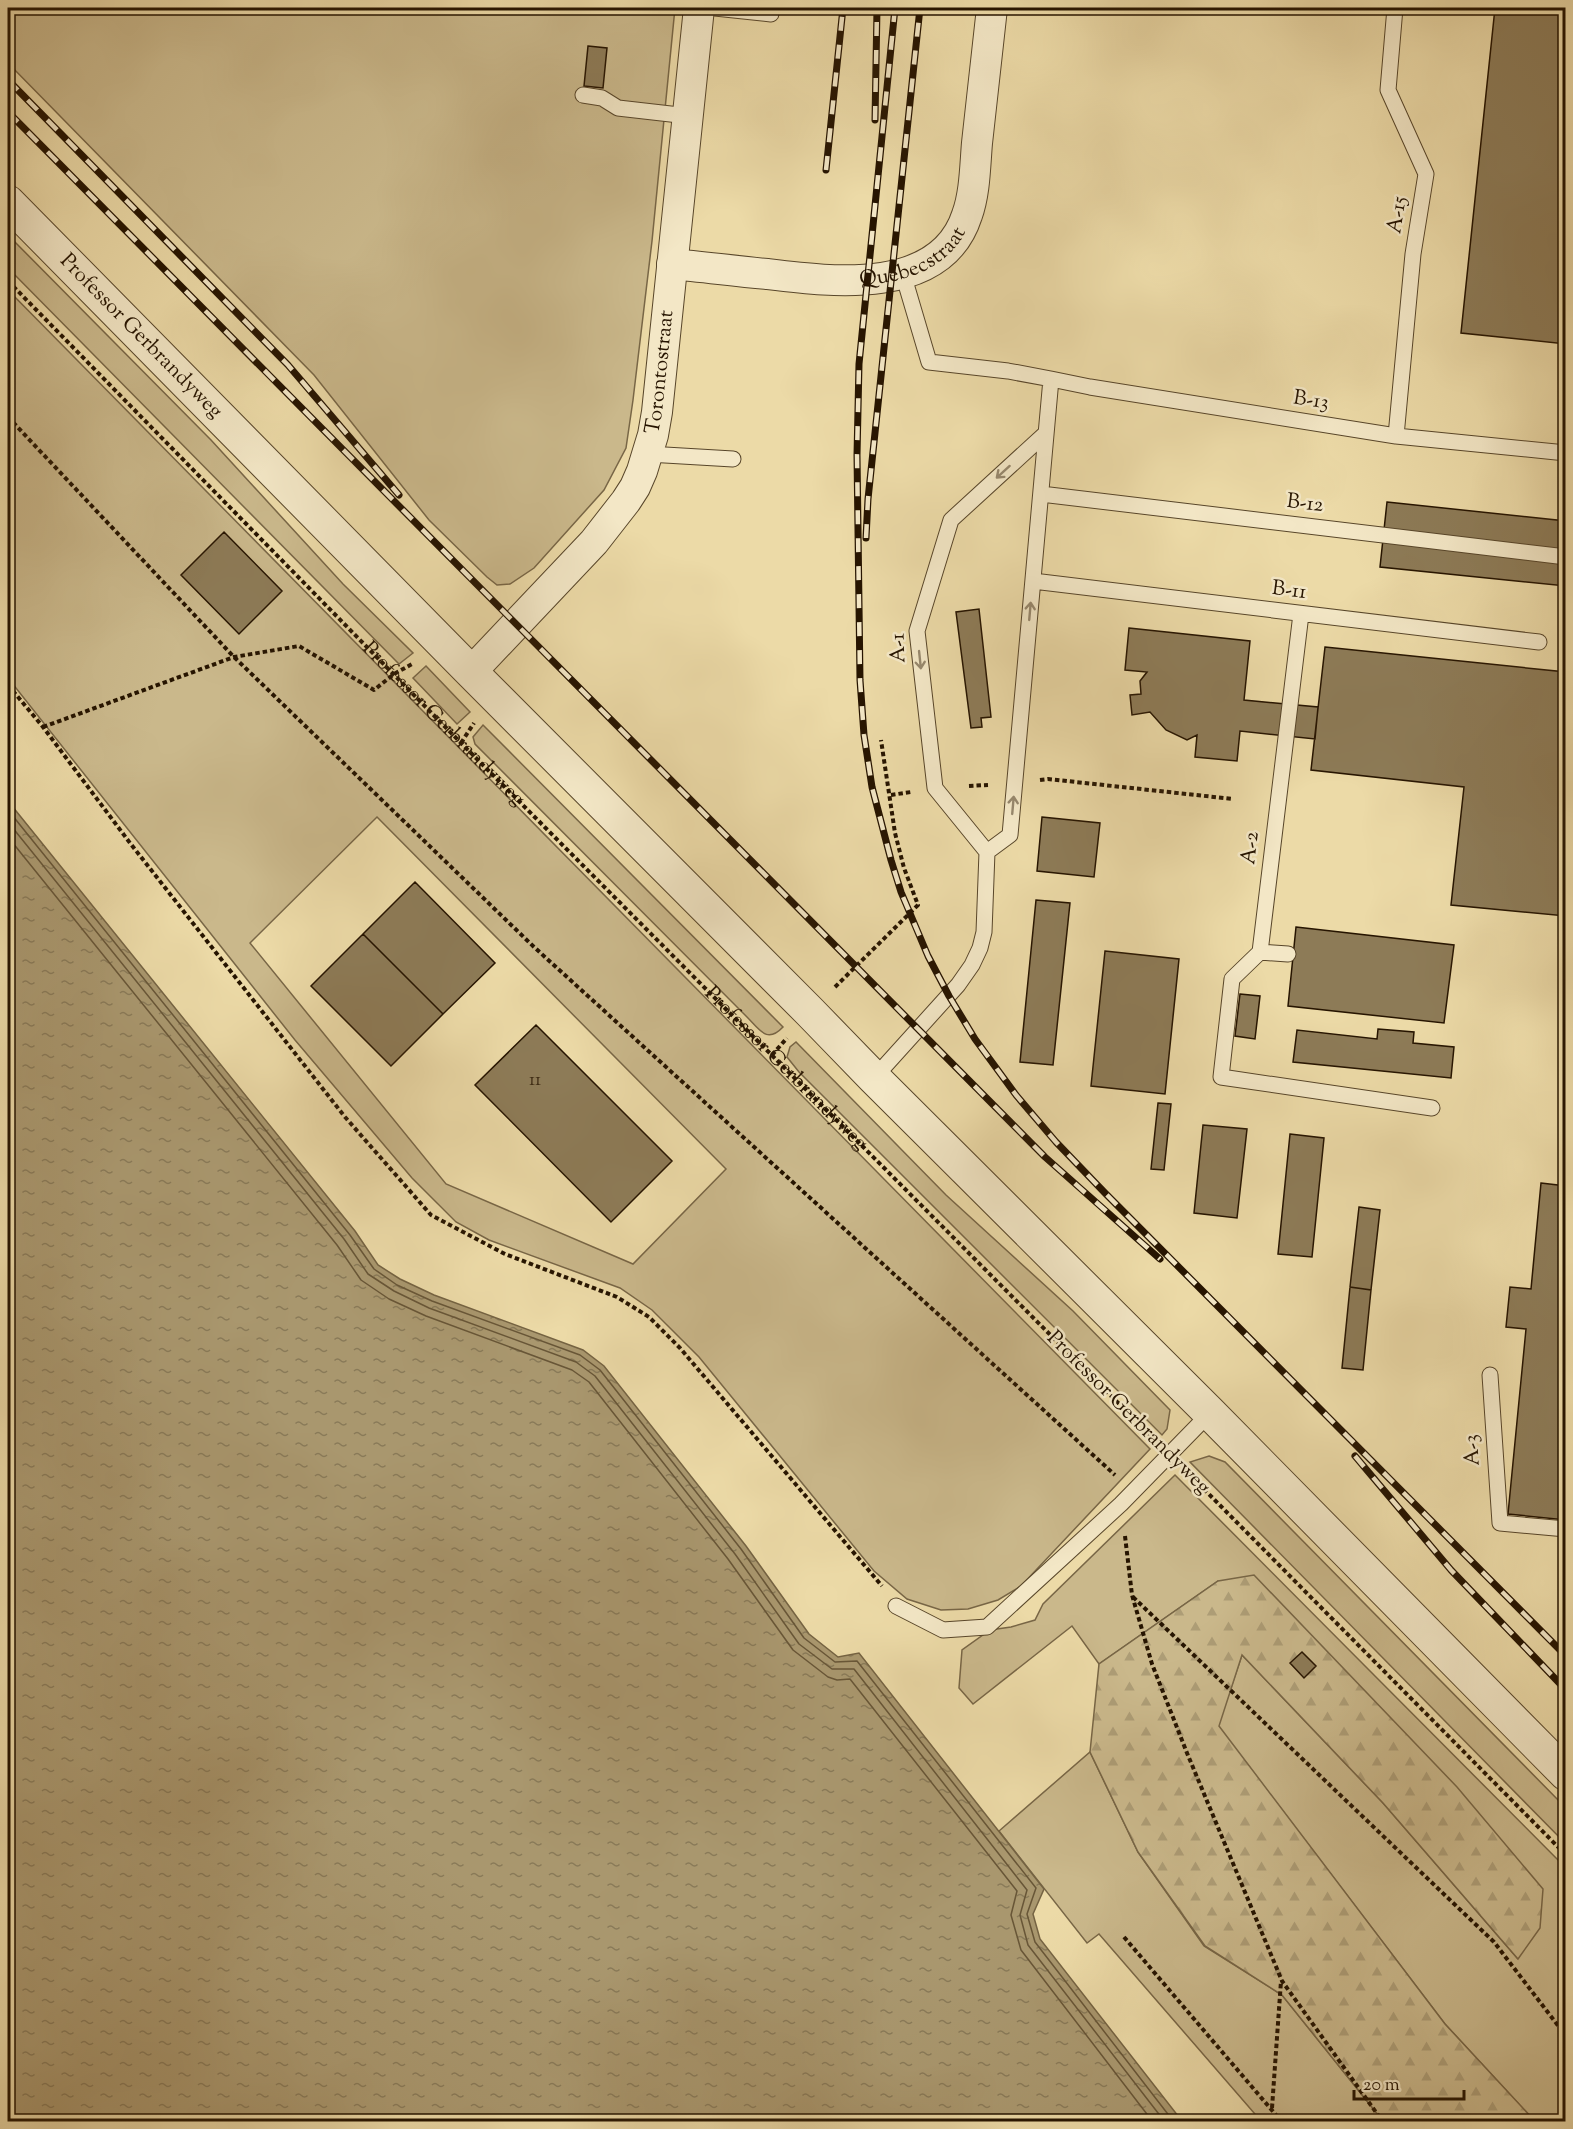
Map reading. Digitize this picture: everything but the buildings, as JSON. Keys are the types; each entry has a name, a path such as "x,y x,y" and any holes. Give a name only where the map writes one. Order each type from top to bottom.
{"street":[{"name":"Torontostraat","path":"471,672 610,523 635,487 648,454 657,412 699,8"},
{"name":"Quebecstraat","path":"672,264 796,278 849,281 903,274 935,259 960,231 967,215 973,182 992,8"},
{"name":"Professor Gerbrandyweg","path":"8,202 471,672 1210,1413 1566,1774"}],"lane":[{"path":"715,8 771,14"},
{"name":"A-15","path":"1395,8 1388,90 1426,174 1413,254 1396,436"},
{"path":"583,95 602,98 618,108 688,116"},
{"path":"903,274 928,362 1008,371 1051,379 1010,835 987,852"},
{"name":"B-13","path":"1051,379 1396,436 1566,453"},
{"name":"A-1","path":"935,788 917,631 947,531 951,520 1046,433"},
{"path":"648,454 733,459"},
{"name":"B-12","path":"1041,494 1566,557"},
{"name":"B-11","path":"1033,581 1539,642"},
{"name":"A-2","path":"1260,952 1300,614"},
{"path":"874,1078 958,985 972,965 984,932 987,852 935,788"},
{"path":"1288,954 1260,952 1232,979 1221,1077 1432,1108"},
{"name":"A-3","path":"1490,1375 1500,1523 1566,1529"},
{"path":"896,1606 943,1630 987,1627 1121,1504 1210,1413"}],"path":[{"name":"Professor Gerbrandyweg","path":"8,281 394,674 1566,1855"},
{"path":"8,417 234,657 534,947 1133,1491"},
{"path":"43,727 234,657 299,646 374,690 394,674"},
{"path":"8,685 338,1108 431,1215 505,1254 617,1297 649,1317 680,1348 896,1606"},
{"path":"772,1055 810,1012 918,905 904,868 895,833 881,740"},
{"path":"891,795 935,788 1048,779 1233,799"},
{"path":"1121,1504 1132,1595 1152,1664 1282,1981 1383,2121"},
{"path":"1132,1595 1494,1942 1566,2036"},
{"path":"1124,1936 1282,2121"},
{"path":"1272,2109 1282,1981"}],"green space":[{"path":"8,8 675,8 652,241 626,448 604,490 534,568 510,584 497,585 429,520 314,375 8,63"},
{"path":"8,235 211,440 343,584 413,653 399,664 8,268"},
{"path":"8,290 1150,1449 1021,1586 998,1600 968,1609 941,1610 907,1599 874,1571 699,1357 652,1310 620,1288 489,1240 456,1222 412,1178 295,1040 8,678","holes":["377,817 726,1169 633,1264 446,1184 250,943"]},
{"path":"426,666 470,712 457,724 413,678"},
{"path":"483,725 783,1027 768,1035 760,1030 475,744 473,737"},
{"path":"796,1042 946,1195 1073,1311 1170,1410 1167,1429 1162,1435 799,1072 787,1057 790,1047"},
{"path":"1209,1456 1225,1462 1565,1807 1565,1843 1190,1462"},
{"path":"1175,1475 1565,1867 1565,2121 1539,2121 1532,2118 1445,2024 1218,1726 1242,1655 1383,1803 1518,1959 1218,1581 1099,1664 1072,1626 973,1704 959,1688 962,1650 990,1630 1035,1620 1043,1604"},
{"path":"1254,1575 1457,1787 1543,1889 1540,1928 1518,1959 1383,1803 1242,1655 1219,1726 1445,2024 1532,2118 1539,2121 1383,2121 1282,1995 1205,1946 1138,1852 1090,1752 1099,1664 1218,1581"},
{"path":"1090,1752 1138,1852 1204,1946 1282,1995 1383,2121 1261,2121 1099,1934 1087,1943 999,1831"}],"water":[{"path":"8,801 355,1231 378,1265 400,1279 434,1295 583,1350 604,1366 746,1546 809,1634 838,1657 859,1653 1044,1889 1033,1914 1040,1939 1182,2121 8,2121"}],"railway":[{"path":"826,170 843,8"},
{"path":"875,120 877,8"},
{"path":"895,8 859,364 857,455 860,680 864,735 872,787 901,892 928,956 975,1039 1016,1095 1056,1142 1566,1656"},
{"path":"866,538 868,499 920,8"},
{"path":"8,80 288,365 399,495"},
{"path":"8,112 1045,1157 1160,1259"},
{"path":"1355,1456 1451,1570 1566,1690"}]}
